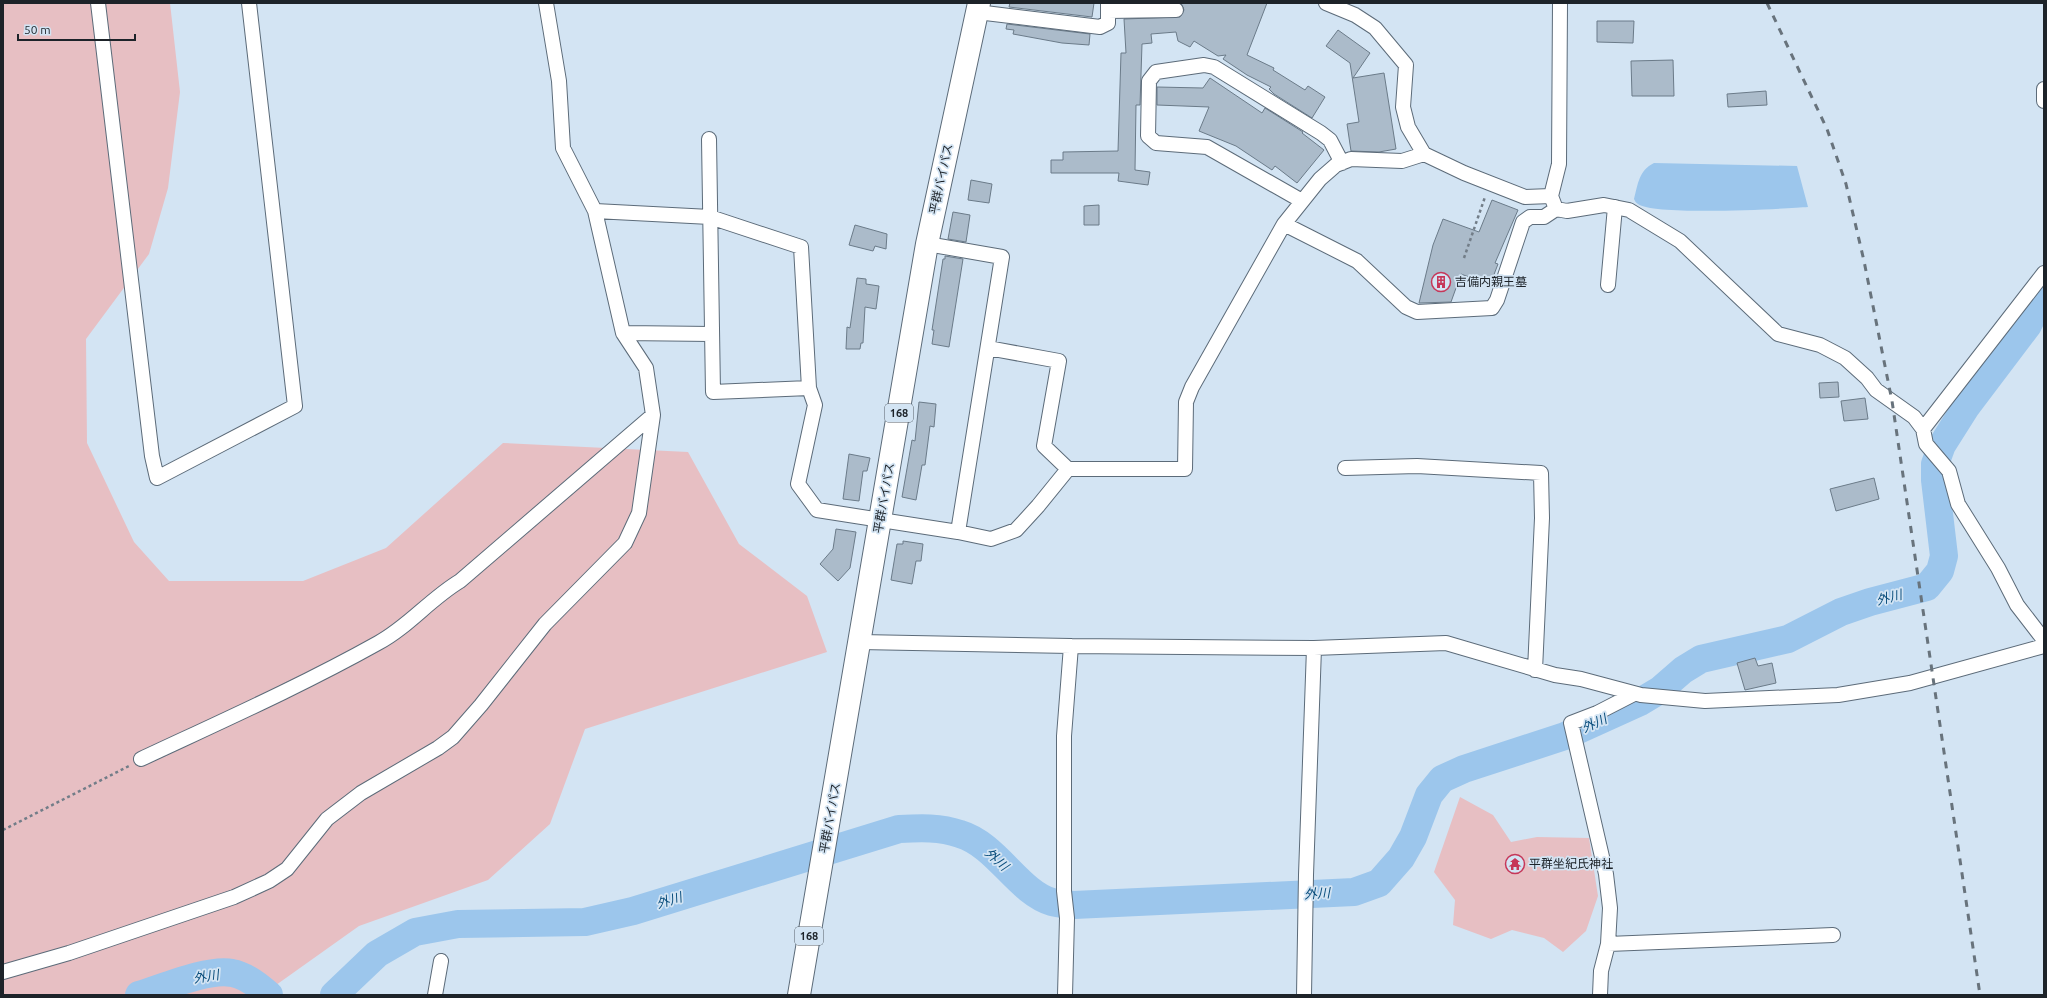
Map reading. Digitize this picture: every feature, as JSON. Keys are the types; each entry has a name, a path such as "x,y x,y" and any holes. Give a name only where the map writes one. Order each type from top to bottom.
{"highway":[{"name":"平群バイパス","path":"799,995 927,244 978,7"}],"street":[{"path":"98,3 152,456 157,478 295,406 249,3"},
{"path":"3,972 69,953 234,897 269,881 287,869 333,814 361,793 453,738 545,624 625,543 639,513 653,415 646,368 623,333 595,211 563,148 559,81 546,3"},
{"path":"1326,3 1356,15 1375,28 1406,65 1403,107 1408,127 1424,154 1525,197 1554,203 1567,211 1604,205 1629,210 1680,241 1778,334 1820,346 1845,358 1867,378 1876,390 1914,417 1923,430 1926,444 1948,470 1958,504 1998,568 2017,605 2044,640"},
{"path":"1284,224 1357,261 1406,307 1417,312 1492,308 1497,300 1523,222 1530,217 1544,217 1554,203 1559,164 1560,3"},
{"path":"978,7 1100,27 1108,22 1108,7 1176,10"},
{"path":"1302,201 1207,147 1156,143 1148,136 1149,81 1156,72 1204,65 1214,67 1321,132 1330,140 1342,163"},
{"path":"2044,89 2044,101"},
{"path":"709,139 713,392 809,388"},
{"path":"988,348 1058,361 1044,446 1068,469 1185,469 1186,402 1192,387 1284,224 1320,179 1342,163 1351,159 1402,161 1424,154"},
{"path":"1608,285 1615,207"},
{"path":"595,211 710,217 801,247 809,388 815,405 798,484 817,510 881,519 991,539 1016,530 1068,469"},
{"path":"927,244 1002,258 958,532"},
{"path":"1923,430 2044,274"},
{"path":"623,333 712,334"},
{"path":"141,759 261,702 379,643 417,616 446,589 460,581 653,415"},
{"path":"1345,468 1417,466 1541,473 1542,518 1535,670"},
{"path":"860,642 1071,646 1314,648 1446,643 1535,670 1581,679 1637,695 1705,701 1838,695 1910,683 2044,646"},
{"path":"1065,995 1067,918 1064,891 1064,736 1071,646"},
{"path":"1304,995 1306,875 1314,648"},
{"path":"1600,995 1601,971 1608,944 1610,908 1606,874 1571,723 1637,695"},
{"path":"1608,944 1834,935"},
{"path":"435,995 441,961"}],"path":[{"path":"1464,258 1490,183"},
{"path":"3,830 93,786 141,759"}],"shaded area":[{"path":"3,3 170,3 180,92 168,188 149,254 86,339 87,443 134,542 169,581 303,581 386,548 503,443 688,452 739,544 807,596 827,652 585,729 550,824 488,880 359,926 262,995 3,995"},
{"path":"1460,797 1493,815 1511,842 1537,837 1589,838 1598,896 1586,931 1563,952 1544,938 1512,930 1491,939 1453,925 1455,900 1434,872"}],"water":[{"path":"1654,163 1797,166 1808,207 1719,211 1649,208 1636,203 1634,199 1642,174 1645,169"}],"building":[{"path":"1010,3 1094,3 1092,17 1009,7"},
{"path":"1181,3 1267,3 1247,55 1274,68 1273,70 1305,90 1308,86 1325,97 1312,118 1274,94 1269,89 1271,87 1247,75 1223,59 1226,55 1218,56 1194,41 1190,47 1178,41 1176,32 1151,34 1152,43 1142,44 1140,105 1136,105 1135,170 1150,172 1148,185 1118,181 1119,173 1051,173 1051,160 1063,160 1063,152 1118,151 1121,53 1126,53 1124,19 1180,17 1184,10"},
{"path":"1597,21 1634,21 1633,43 1597,42"},
{"path":"1007,24 1090,34 1089,45 1062,43 1013,34 1014,30 1006,29"},
{"path":"1338,30 1370,53 1353,78 1384,73 1396,149 1379,152 1351,151 1347,124 1359,122 1350,63 1326,46"},
{"path":"1673,60 1674,96 1632,96 1631,61"},
{"path":"1210,78 1262,113 1265,108 1303,132 1302,133 1324,150 1297,183 1275,166 1272,170 1236,146 1199,131 1209,107 1157,105 1157,87 1203,88"},
{"path":"1766,91 1767,105 1728,107 1727,94"},
{"path":"971,180 992,184 989,203 968,200"},
{"path":"1492,200 1518,210 1495,263 1498,264 1490,285 1461,274 1451,302 1419,303 1433,245 1443,219 1479,232"},
{"path":"1099,205 1099,225 1084,225 1084,206"},
{"path":"953,212 970,215 966,242 948,239"},
{"path":"855,225 887,234 886,249 875,246 873,251 849,245"},
{"path":"945,256 963,259 949,347 932,344 934,330 932,330 943,259 945,259"},
{"path":"857,278 866,279 866,284 879,286 876,309 865,307 863,343 861,343 860,349 846,349 847,327 850,328"},
{"path":"1838,382 1839,397 1820,398 1819,383"},
{"path":"1865,398 1868,419 1844,421 1841,401"},
{"path":"919,402 936,404 934,427 930,426 925,465 922,465 916,500 902,497 912,440 915,441"},
{"path":"849,454 870,458 867,471 863,471 859,501 843,499"},
{"path":"1874,478 1879,499 1836,511 1830,489"},
{"path":"836,529 856,532 850,568 838,581 820,564 833,549"},
{"path":"903,541 923,544 921,561 916,561 912,584 891,580 897,544 903,544"},
{"path":"1755,658 1758,666 1772,663 1776,683 1745,690 1737,663"}],"waterway":[{"name":"外川","path":"334,995 377,954 415,932 458,924 585,922 633,911 899,829 922,828 945,830 960,834 973,840 985,848 1028,889 1040,897 1060,904 1074,905 1354,892 1379,883 1401,858 1413,837 1429,795 1442,779 1464,769 1565,736 1640,702 1660,690 1683,670 1701,659 1788,639 1841,612 1870,602 1927,587 1940,571 1944,556 1935,480 1935,464 1942,445 1966,407 2028,325 2044,292"},
{"name":"外川","path":"139,995 199,976 222,972 237,974 247,978 269,995"}],"railway":[{"path":"1767,3 1827,129 1846,184 1864,261 1892,401 1980,995"}],"place":[{"name":"吉備内親王墓","path":"1441,282"},
{"name":"平群坐紀氏神社","path":"1515,864"}]}
